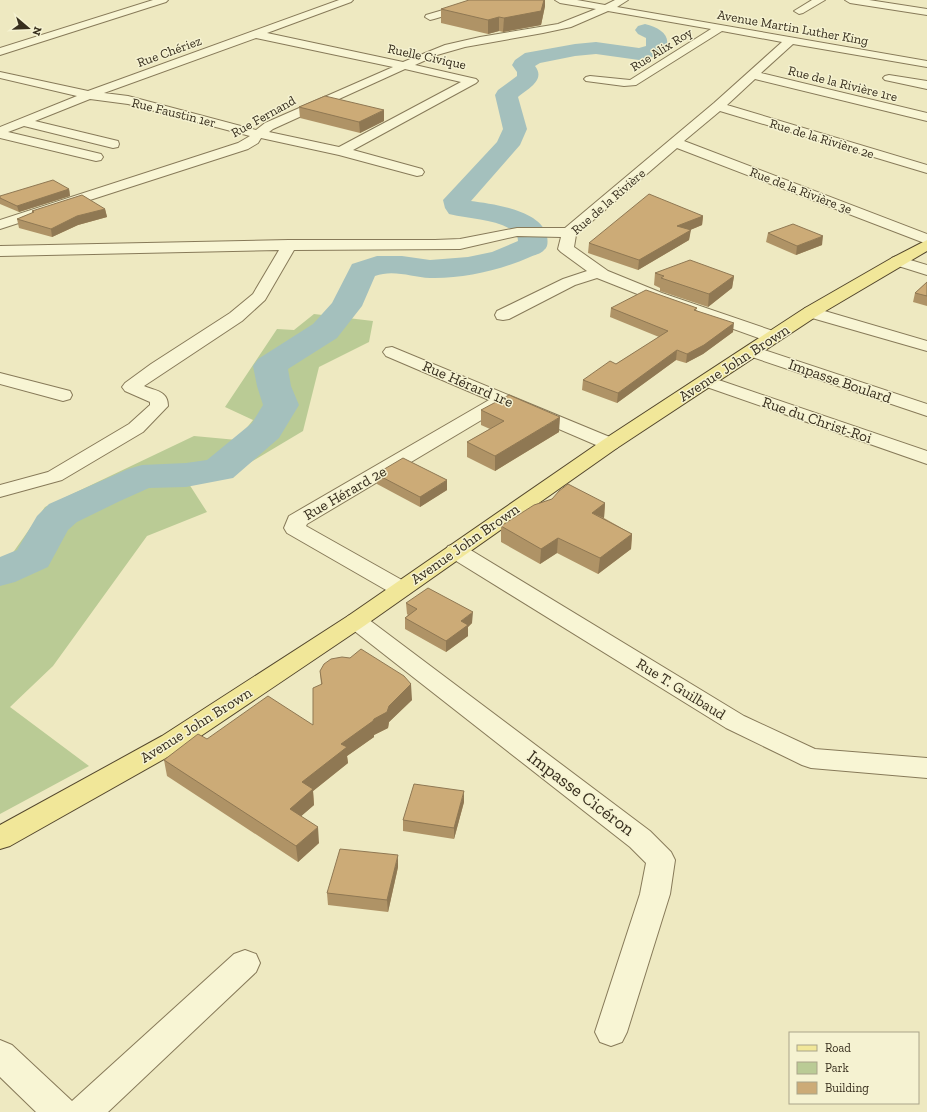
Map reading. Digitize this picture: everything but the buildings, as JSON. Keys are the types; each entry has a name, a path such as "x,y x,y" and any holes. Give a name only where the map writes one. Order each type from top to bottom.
{"main road":[{"name":"Avenue John Brown","path":"0,838 171,743 356,621 610,444 811,312 927,245"}],"street":[{"path":"0,52 163,0"},
{"name":"Rue Chériez","path":"0,133 89,95 348,0"},
{"path":"430,17 488,0"},
{"name":"Rue Fernand","path":"0,225 243,146 253,140 258,134 300,112 455,45 474,40 553,28 578,22 623,0"},
{"path":"799,12 820,0"},
{"path":"850,0 927,12"},
{"path":"562,1 575,8 579,14 578,22"},
{"name":"Avenue Martin Luther King","path":"562,1 927,64"},
{"path":"659,7 681,22"},
{"name":"Rue Alix Roy","path":"590,79 624,84 632,83 720,28"},
{"name":"Ruelle Civique","path":"254,34 472,81 341,150"},
{"name":"Rue de la Rivière","path":"773,337 656,296 599,272 566,249 569,232 718,106 791,40"},
{"name":"Rue Faustin 1er","path":"0,75 89,95 128,100 258,134 341,150 417,172"},
{"name":"Rue de la Rivière 1re","path":"753,75 927,117"},
{"path":"889,78 927,85"},
{"name":"Rue de la Rivière 2e","path":"718,106 927,169"},
{"path":"24,122 113,144"},
{"path":"0,133 96,157"},
{"name":"Rue de la Rivière 3e","path":"674,142 927,239"},
{"path":"0,251 289,245 460,244 517,232 569,232"},
{"path":"0,491 55,476 136,428 159,406 159,399 131,387 157,368 236,317 259,297 289,245"},
{"path":"897,261 927,270"},
{"path":"504,315 569,282 599,272"},
{"path":"811,312 927,346"},
{"name":"Impasse Boulard","path":"752,351 927,410"},
{"name":"Rue Hérard 1re","path":"392,352 610,444"},
{"path":"0,378 63,395"},
{"name":"Rue du Christ-Roi","path":"707,381 927,458"},
{"name":"Rue Hérard 2e","path":"401,589 295,528 295,524 297,521 504,399"},
{"name":"Rue T. Guilbaud","path":"456,551 735,722 811,758 927,768"},
{"name":"Impasse Cicéron","path":"356,621 640,839 661,860 655,894 611,1032"},
{"path":"84,1112 245,963"},
{"path":"0,1055 60,1112"}],"green space":[{"path":"314,314 373,321 369,342 319,367 303,431 251,462 189,484 207,512 147,536 53,666 10,707 89,766 0,814 0,571 45,507 194,436 237,440 253,420 225,407 277,329 294,330"}],"waterway":[{"path":"0,573 33,558 51,525 63,513 142,477 186,475 219,470 266,430 281,405 274,386 270,366 325,331 346,306 363,270 377,265 402,265 430,269 468,266 501,259 533,245 532,235 527,227 517,221 506,216 480,210 459,208 457,200 508,145 515,129 506,95 528,78 528,71 523,65 533,58 575,50 596,48 639,54 655,51 657,43 655,35 645,30"}]}
